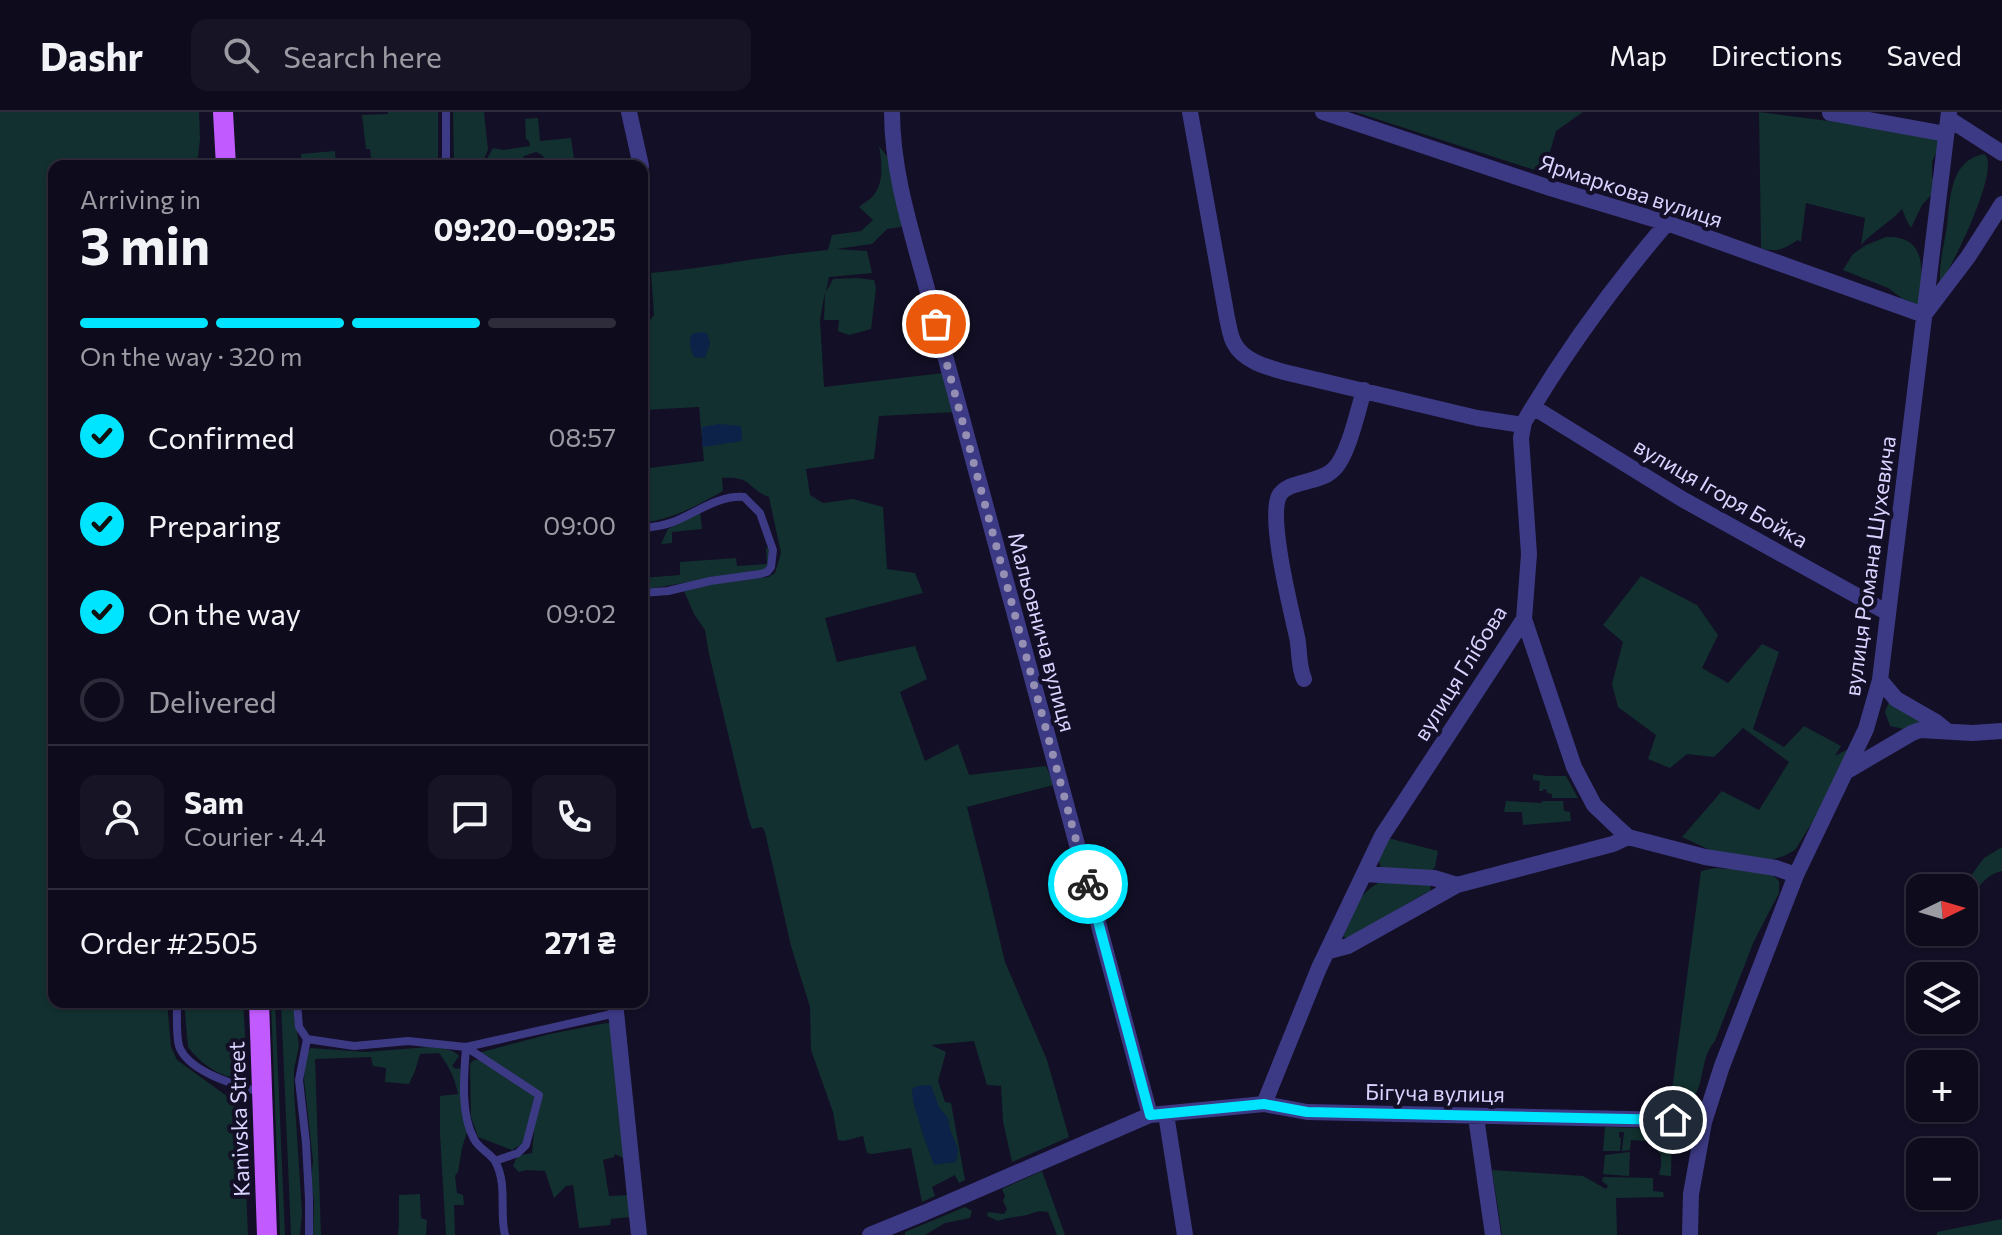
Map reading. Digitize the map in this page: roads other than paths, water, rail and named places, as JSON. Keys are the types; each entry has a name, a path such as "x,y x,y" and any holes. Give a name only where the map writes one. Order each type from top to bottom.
{"main road":[{"path":"223,112 226,160"},
{"name":"Kanivska Street","path":"259,1008 267,1235"}],"street":[{"path":"629,112 640,160"},
{"name":"Мальовнича вулиця","path":"892,112 899,180 933,314 1158,1114"},
{"path":"1190,112 1227,318 1234,343 1244,355 1263,366 1284,372 1477,418 1523,425"},
{"name":"Ярмаркова вулиця","path":"1323,112 1547,187 1667,223 1924,315"},
{"path":"1830,113 1948,122 2002,153"},
{"name":"вулиця Романа Шухевича","path":"1690,1235 1691,1194 1704,1122 1722,1066 1796,875 1866,729 1880,680 1948,122"},
{"path":"1924,315 1968,257 2002,204"},
{"name":"вулиця Глібова","path":"1264,1104 1319,968 1382,836 1524,619 1529,554 1521,438 1523,425 1580,336 1640,254 1667,223"},
{"path":"1304,679 1281,564 1276,515 1278,499 1284,489 1323,477 1336,467 1343,457 1364,390"},
{"name":"вулиця Ігоря Бойка","path":"1533,407 1682,499 1888,613"},
{"path":"1524,619 1565,743 1594,805 1628,837 1705,857 1776,868 1796,875"},
{"path":"1880,680 1896,699 1946,730"},
{"path":"1847,771 1920,730 2002,731"},
{"path":"1329,951 1348,946 1457,885 1606,846 1628,837"},
{"path":"1364,874 1434,878 1457,885"},
{"path":"615,1008 639,1235"},
{"name":"Бігуча вулиця","path":"870,1235 1158,1114 1264,1104 1307,1112 1704,1122"},
{"path":"1158,1114 1185,1235"},
{"path":"1476,1117 1493,1235"}],"lane":[{"path":"445,160 446,112"},
{"path":"648,527 676,521 720,500 744,497 760,513 773,550 771,567 767,572 648,593"},
{"path":"177,1008 179,1045 187,1058 220,1081 261,1093"},
{"path":"297,1008 299,1027 307,1039 299,1080 306,1143 309,1235"},
{"path":"307,1039 354,1046 408,1041 466,1047 615,1008"},
{"path":"466,1047 539,1095 526,1145 518,1153 495,1161"},
{"path":"466,1047 464,1083 469,1126 475,1142 495,1161 504,1192 501,1218 505,1235"}],"water":[{"path":"707,333 710,344 705,358 694,357 690,346 692,334"},
{"path":"719,424 741,426 742,441 702,447 702,427"},
{"path":"931,1085 939,1107 948,1118 958,1149 956,1162 934,1165 924,1138 912,1089"}]}
